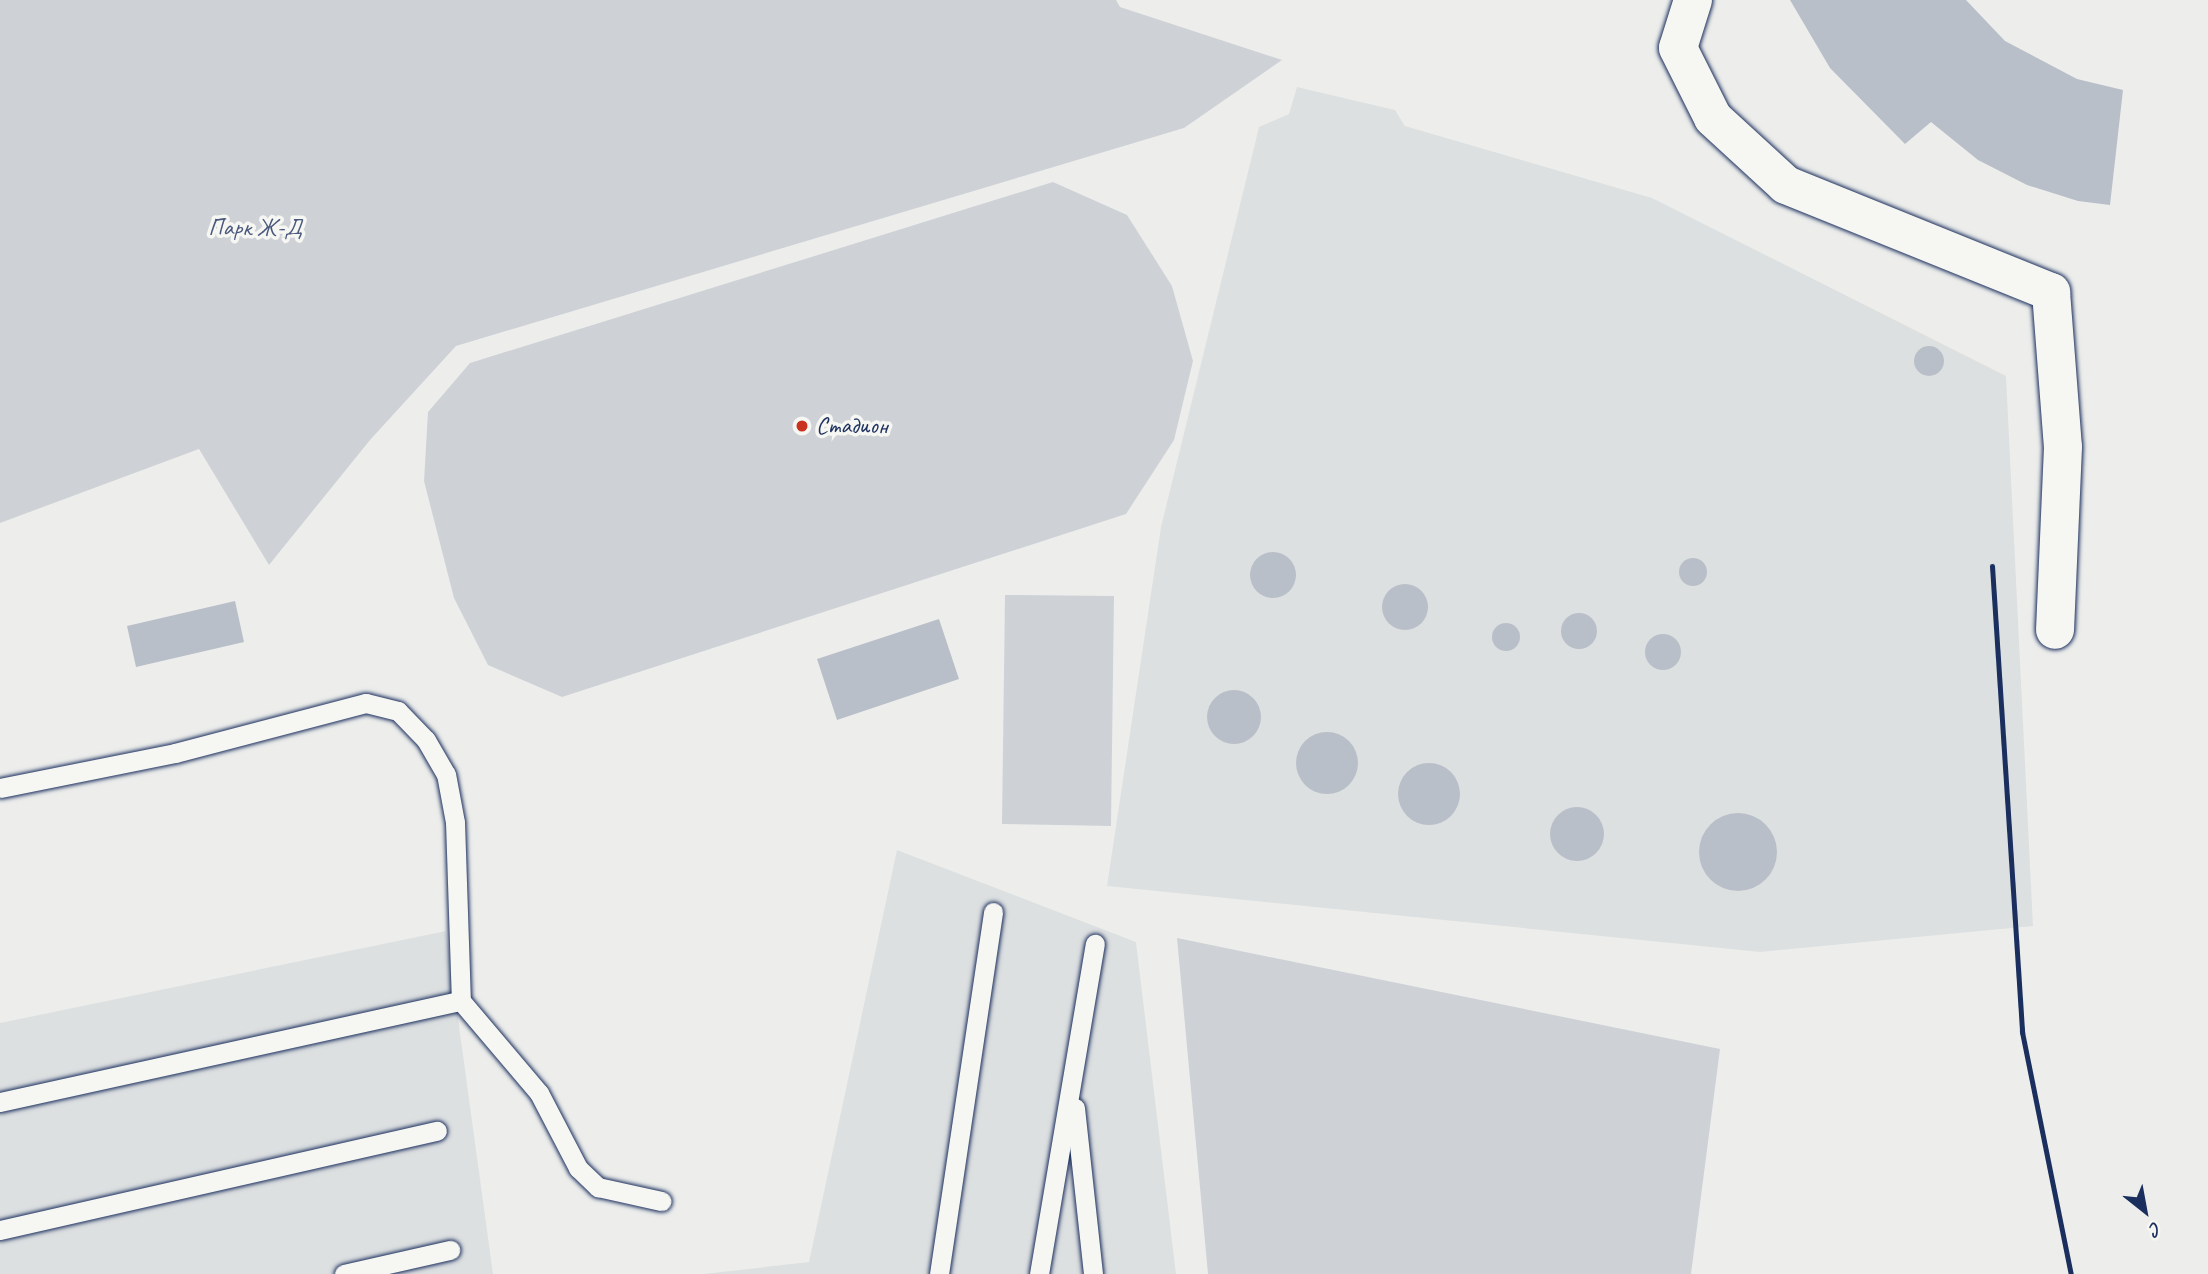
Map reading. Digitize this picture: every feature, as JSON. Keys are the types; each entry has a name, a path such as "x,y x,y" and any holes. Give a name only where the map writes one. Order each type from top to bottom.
{"street":[{"path":"1693,0 1678,48 1713,118 1786,185 2051,292 2063,447 2055,630"}],"lane":[{"path":"0,788 176,753 366,703 398,711 426,740 446,774 455,822 461,1001 539,1093 578,1168 598,1187 661,1201"},
{"path":"939,1274 993,912"},
{"path":"1039,1274 1095,944"},
{"path":"0,1102 461,1001"},
{"path":"1072,1086 1093,1274"},
{"path":"0,1230 437,1131"},
{"path":"344,1274 450,1250"}],"shaded area":[{"path":"1297,87 1395,110 1405,126 1652,198 2006,376 2033,926 1760,952 1107,886 1161,527 1259,127 1289,114"},
{"path":"897,850 1136,942 1176,1274 704,1274 809,1262"},
{"path":"446,931 493,1274 0,1274 0,1023"}],"green space":[{"name":"Парк Ж-Д","path":"0,0 1116,0 1120,7 1282,60 1184,128 456,346 370,440 269,565 199,449 0,523"},
{"name":"Стадион","path":"1053,182 1127,215 1172,286 1193,361 1174,440 1126,514 562,697 488,665 454,598 424,481 428,412 470,363"},
{"path":"1005,595 1114,596 1111,826 1002,824"},
{"path":"1177,938 1720,1049 1691,1274 1208,1274"}],"building":[{"path":"1790,0 1966,0 2005,41 2077,79 2123,90 2110,205 2078,201 2027,185 1978,160 1931,122 1905,144 1830,68"},
{"path":"1929,346 1940,350 1944,361 1940,372 1929,376 1918,372 1914,361 1918,350"},
{"path":"1273,552 1290,558 1296,575 1290,592 1273,598 1256,592 1250,575 1256,558"},
{"path":"1693,558 1703,562 1707,572 1703,582 1693,586 1683,582 1679,572 1683,562"},
{"path":"1405,584 1422,590 1428,607 1422,624 1405,630 1388,624 1382,607 1388,590"},
{"path":"235,601 244,642 136,667 127,626"},
{"path":"1579,613 1592,618 1597,631 1592,644 1579,649 1566,644 1561,631 1566,618"},
{"path":"939,619 959,679 837,720 817,659"},
{"path":"1506,623 1516,627 1520,637 1516,647 1506,651 1496,647 1492,637 1496,627"},
{"path":"1663,634 1676,639 1681,652 1676,665 1663,670 1650,665 1645,652 1650,639"},
{"path":"1234,690 1253,698 1261,717 1253,736 1234,744 1215,736 1207,717 1215,698"},
{"path":"1327,732 1339,734 1349,741 1356,751 1356,775 1349,785 1339,792 1327,794 1315,792 1305,785 1298,775 1296,763 1298,751 1305,741 1315,734"},
{"path":"1429,763 1441,765 1451,772 1458,782 1458,806 1451,816 1441,823 1429,825 1417,823 1407,816 1400,806 1398,794 1400,782 1407,772 1417,765"},
{"path":"1577,807 1596,815 1604,834 1596,853 1577,861 1558,853 1550,834 1558,815"},
{"path":"1738,813 1753,816 1770,830 1777,852 1774,867 1760,884 1738,891 1723,888 1706,874 1699,852 1702,837 1716,820"}],"railway":[{"path":"1992,566 2022,1032 2071,1274"}],"place":[{"name":"Стадион","path":"802,426"}]}
